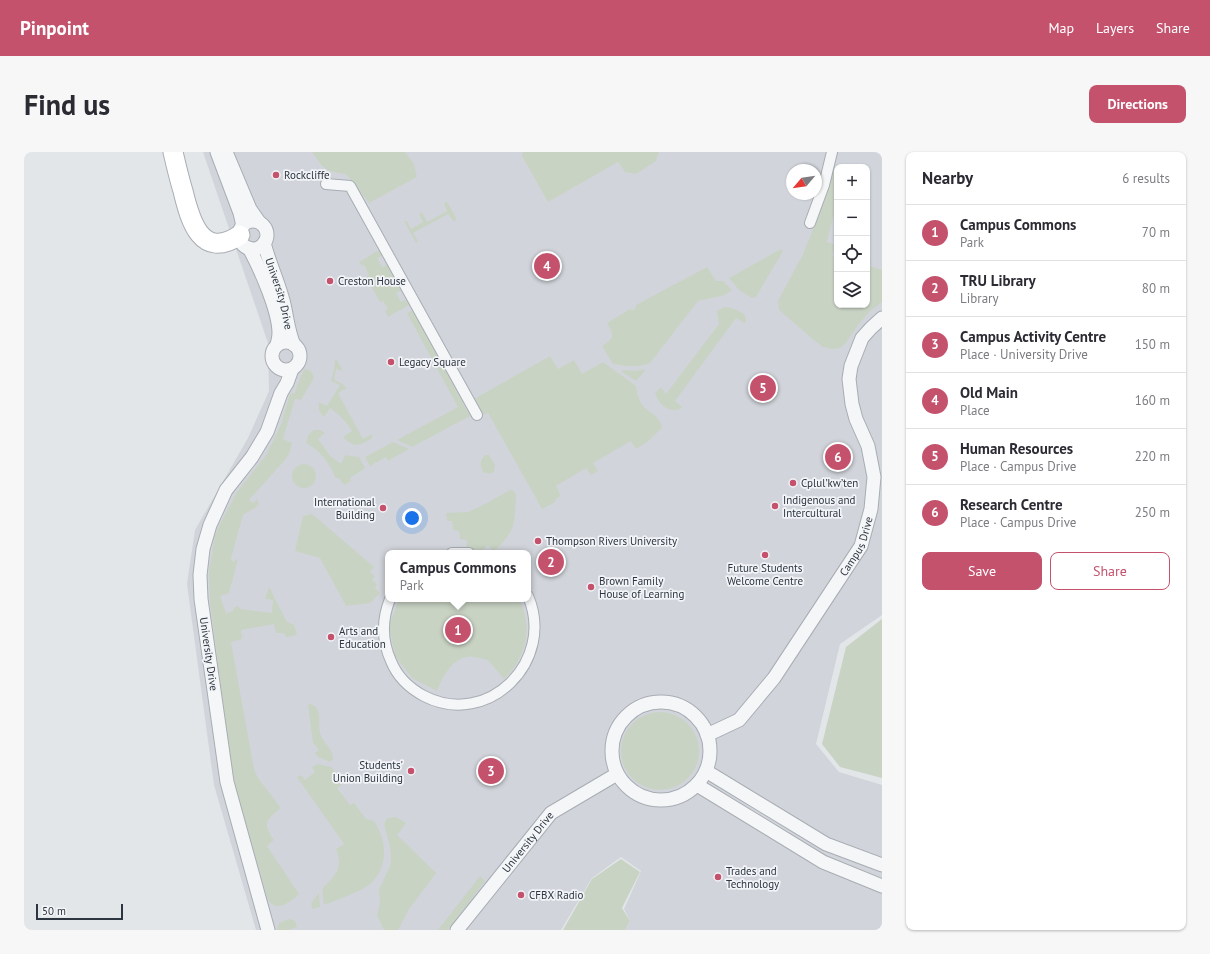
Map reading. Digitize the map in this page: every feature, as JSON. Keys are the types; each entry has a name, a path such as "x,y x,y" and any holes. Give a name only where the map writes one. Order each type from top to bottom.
{"main road":[{"path":"173,152 189,216 196,231 203,238 213,243 222,243 244,237"}],"street":[{"name":"University Drive","path":"217,152 240,213 244,237 257,262 278,323 280,334 277,345"},
{"path":"226,152 250,209 258,222 262,224 266,232 266,240 257,248 244,237 249,222 258,222"},
{"path":"810,223 824,185 832,152"},
{"path":"326,184 350,186 477,415"},
{"name":"University Drive","path":"264,243 282,297 289,335 294,345"},
{"name":"Campus Drive","path":"707,734 739,720 774,678 861,546 871,509 874,477 868,446 856,419 852,404 849,379 851,366 862,338 882,318"},
{"path":"286,342 294,345 299,351 300,359 298,363 285,368 274,361 272,357 277,345 286,342"},
{"name":"University Drive","path":"268,930 227,782 201,599 200,575 203,549 210,524 226,490 252,458 267,432 287,383 285,368"},
{"path":"389,602 385,615 384,635 388,655 397,673 411,688 424,696 438,702 458,704 478,702 497,694 513,682 525,666 533,647 535,627 530,602"},
{"path":"653,702 669,702 681,706 692,713 701,723 707,734 710,747 710,759 706,772 697,785 685,795 670,800 654,801 639,796 626,787 617,774 612,760 612,744 616,729 626,716 638,707 653,702"},
{"path":"706,772 826,844 882,865"},
{"name":"University Drive","path":"457,930 551,813 617,774"},
{"path":"697,785 823,862 882,886"}],"shaded area":[{"name":"Thompson Rivers University","path":"203,152 882,152 882,615 840,644 816,744 839,772 882,785 882,930 625,930 630,921 624,909 641,871 621,857 592,878 561,930 256,930 214,785 187,584 195,530 248,438 269,391 268,343"}],"green space":[{"path":"312,152 405,152 414,164 417,177 369,203 346,174 333,172 326,169"},
{"path":"523,152 659,152 656,161 636,174 625,172 618,162 548,202 522,156"},
{"path":"831,171 834,172 834,213 827,242 834,244 832,256 834,257 834,308 870,308 870,266 882,270 882,302 870,311 845,344 840,348 832,349 823,347 779,310 778,301 802,256 820,213"},
{"path":"444,203 448,203 456,220 454,222 448,214 413,233 418,241 416,243 404,221 407,221 411,229 423,222 419,214 422,212 427,222 447,211"},
{"path":"781,249 783,251 756,297 752,298 739,290 729,278"},
{"path":"379,250 382,256 377,258 382,267 387,265 402,290 396,293 401,302 406,300 409,305 388,317 385,311 388,309 383,301 380,302 366,277 369,275 364,265 362,266 359,262"},
{"path":"707,267 716,281 723,281 732,290 725,295 698,301 650,363 637,366 613,364 602,346 609,341 612,336 607,323 630,309 635,309 636,305"},
{"path":"724,307 732,308 745,315 746,322 744,323 736,318 675,401 682,407 677,410 673,410 665,407 659,401 655,393 661,387 666,394 719,324 717,311"},
{"path":"413,310 470,416 412,447 397,440 458,407 407,313"},
{"path":"550,356 558,369 574,360 582,374 603,362 636,386 638,397 642,405 660,421 662,428 647,442 636,449 631,441 593,463 598,471 591,475 586,468 556,486 561,496 556,499 555,502 542,509 488,413 483,415 474,399"},
{"path":"336,359 342,369 341,371 336,369 334,380 347,388 338,393 363,439 372,434 372,438 361,444 357,445 350,443 343,437 352,431 340,416 330,408 324,417 319,410 319,402 327,406 340,385 331,381"},
{"path":"305,369 311,372 314,378 301,400 295,399 283,439 292,443 289,454 249,500 253,503 257,499 259,504 243,515 231,558 233,562 238,559 229,593 220,596 226,613 233,611 233,609 237,606 241,609 272,613 273,600 265,599 269,587 287,622 294,625 297,633 294,636 286,637 284,633 276,633 274,624 241,630 242,639 231,642 254,769 258,778 281,808 267,822 268,830 274,840 267,846 299,894 288,903 276,906 268,900 236,789 231,763 210,603 209,570 215,536 219,526 237,492 266,455 281,424 290,394 295,393 299,380"},
{"path":"644,369 645,371 636,381 622,372 623,370 636,371"},
{"path":"314,430 320,430 325,433 318,439 330,456 341,464 345,455 359,457 365,468 350,478 351,481 344,485 340,479 335,477 324,457 306,443 308,435"},
{"path":"393,442 409,449 388,461 386,457 370,466 365,457"},
{"path":"485,455 489,455 495,465 494,472 490,474 483,472 481,468 481,461"},
{"path":"304,464 313,467 316,476 313,485 304,488 295,485 292,476 295,467"},
{"path":"510,490 514,491 516,495 515,513 511,532 495,550 487,545 483,550 476,550 466,547 467,540 460,539 459,531 453,530 452,521 447,521 446,513 468,512"},
{"path":"312,514 374,567 370,572 375,576 372,580 377,584 375,588 380,593 370,603 346,606 320,558 295,551 303,516"},
{"path":"398,602 520,602 524,610 527,631 518,662 504,679 488,660 467,657 456,662 448,670 437,691 412,678 395,656 389,626"},
{"path":"882,619 882,778 840,767 822,744 846,647"},
{"path":"311,704 315,706 319,712 320,733 333,755 333,759 330,762 318,757 315,753 319,750 313,743 308,705"},
{"path":"652,712 668,712 682,718 693,729 699,743 699,759 693,773 682,784 668,790 652,790 638,784 627,773 621,759 621,743 627,729 638,718"},
{"path":"318,764 331,767 334,770 342,785 337,788 350,805 354,803 366,819 374,821 382,837 384,845 381,869 371,883 355,893 324,905 322,889 331,880 339,867 336,849 344,844 297,777 301,775 305,780 315,772 312,767"},
{"path":"396,817 406,823 397,835 436,873 409,909 398,930 384,930 377,915 380,904 379,890 390,866 391,859 390,847 384,824 387,818"},
{"path":"621,859 640,872 622,908 630,921 625,930 563,930 592,879"},
{"path":"480,876 485,881 448,930 438,930"},
{"path":"319,893 320,907 312,909 311,903"},
{"path":"289,919 295,922 297,927 288,930 277,930 279,923"}],"place":[{"name":"Rockcliffe","path":"276,175"},
{"name":"Old Main","path":"547,266"},
{"name":"Creston House","path":"330,281"},
{"name":"Legacy Square","path":"391,362"},
{"name":"Human Resources","path":"763,388"},
{"name":"Research Centre","path":"838,457"},
{"name":"Cplul’kw’ten","path":"793,483"},
{"name":"Indigenous and Intercultural","path":"775,506"},
{"name":"International Building","path":"383,508"},
{"name":"Thompson Rivers University","path":"538,541"},
{"name":"Future Students Welcome Centre","path":"765,555"},
{"name":"TRU Library","path":"551,562"},
{"name":"Brown Family House of Learning","path":"591,587"},
{"name":"Campus Commons","path":"458,630"},
{"name":"Arts and Education","path":"331,637"},
{"name":"Students' Union Building","path":"411,771"},
{"name":"Campus Activity Centre","path":"491,771"},
{"name":"Trades and Technology","path":"718,877"},
{"name":"CFBX Radio","path":"521,895"}]}
